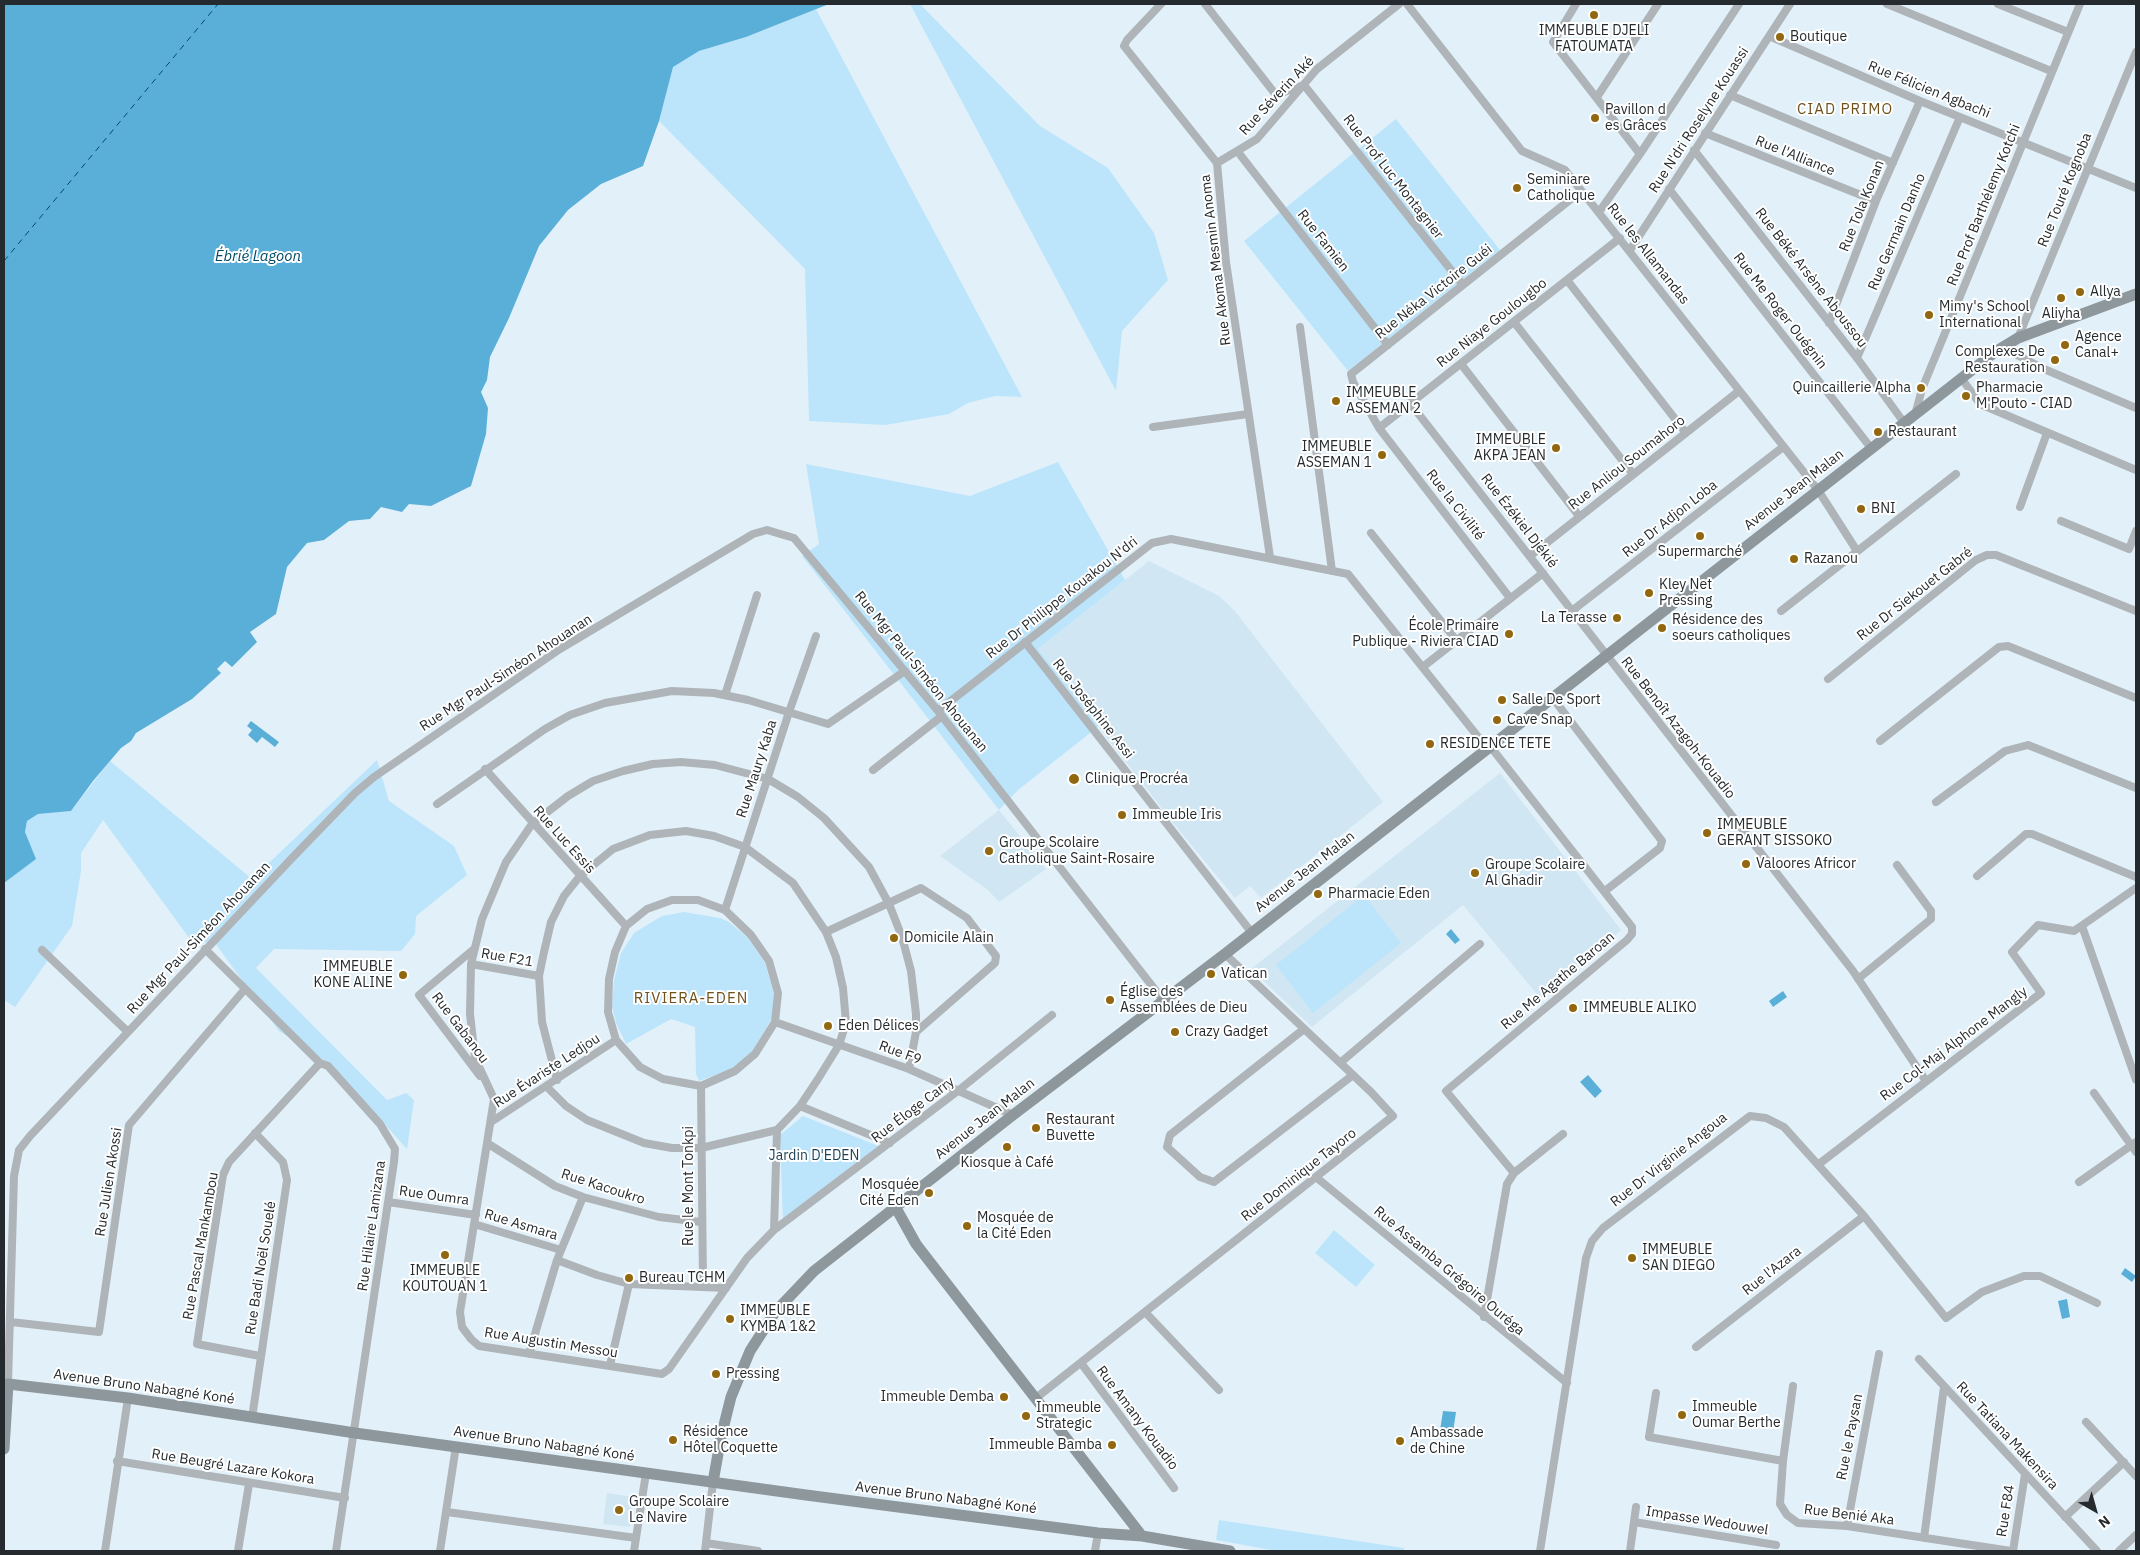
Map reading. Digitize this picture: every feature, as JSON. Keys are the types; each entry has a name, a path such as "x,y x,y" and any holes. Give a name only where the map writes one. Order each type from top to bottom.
{"main road":[{"name":"Avenue Jean Malan","path":"713,1482 721,1437 740,1371 761,1330 790,1294 814,1271 1013,1115 1252,933 2002,347 2018,338 2136,294"},
{"path":"896,1208 916,1244 1142,1536 1230,1551"},
{"path":"4,1449 8,1384"},
{"name":"Avenue Bruno Nabagné Koné","path":"8,1384 128,1398 355,1433 713,1482 1098,1533 1142,1536"}],"street":[{"name":"Rue Akoma Mesmin Anoma","path":"1161,4 1127,40 1124,46 1217,162 1226,262 1270,558"},
{"path":"1204,4 1276,95 1304,85"},
{"name":"Rue Séverin Aké","path":"1217,162 1238,152 1257,139 1317,69 1399,4"},
{"name":"Rue les Allamandas","path":"1407,4 1522,151 1565,170 1818,490 1858,551"},
{"path":"1576,4 1552,42 1640,154"},
{"path":"1597,97 1658,4"},
{"path":"1599,212 1640,154 1738,4"},
{"name":"Rue N'dri Roselyne Kouassi","path":"1630,250 1790,4"},
{"path":"1887,4 2052,71"},
{"path":"2001,4 2068,32"},
{"name":"Rue Prof Barthélemy Kotchi","path":"1914,416 1922,389 2080,4"},
{"name":"Rue Félicien Agbachi","path":"1769,36 1920,101 2136,188"},
{"name":"Rue Touré Kognoba","path":"2018,338 2136,52"},
{"name":"Rue Prof Luc Montagnier","path":"1304,85 1462,286"},
{"path":"1730,95 1892,163"},
{"name":"Rue Tola Konan","path":"1829,323 1876,201 1920,101"},
{"name":"Rue Germain Danho","path":"1857,358 1960,117"},
{"name":"Rue l'Alliance","path":"1705,133 1876,201"},
{"name":"Rue Béké Arsène Aboussou","path":"1694,150 1857,358 1905,424"},
{"name":"Rue Famien","path":"1238,152 1388,345"},
{"name":"Rue Me Roger Ouégnin","path":"1669,189 1871,448"},
{"name":"Rue Néka Victoire Guéi","path":"1379,428 1352,382 1351,374 1581,191"},
{"name":"Rue Niaye Goulougbo","path":"1379,428 1620,238"},
{"path":"1567,280 1686,433"},
{"path":"1514,322 1633,474"},
{"path":"1300,327 1332,571"},
{"path":"2002,347 2044,369 2136,408"},
{"path":"1461,364 1579,516"},
{"path":"1962,379 1980,404 2136,470"},
{"name":"Rue Anliou Soumahoro","path":"1530,556 1739,391"},
{"name":"Rue Ézékiel Djékié","path":"1410,403 1573,610 1606,656"},
{"path":"1153,427 1248,414"},
{"name":"Rue la Civilité","path":"1379,428 1510,598"},
{"path":"2020,507 2046,433"},
{"name":"Rue Dr Adjon Loba","path":"1573,610 1783,447"},
{"path":"1781,611 1956,474"},
{"path":"2061,521 2128,549 2136,531"},
{"name":"Rue Mgr Paul-Siméon Ahouanan","path":"8,1384 14,1176 19,1150 30,1136 205,949 355,793 374,777 560,649 753,534 767,530 794,538 940,714 1163,1000"},
{"path":"1372,533 1456,640"},
{"name":"Rue Dr Philippe Kouakou N'dri","path":"873,770 1025,642 1152,543 1171,539 1348,574 1489,747"},
{"name":"Rue Dr Siekouet Gabré","path":"1828,679 1976,560 1986,555 1996,555 2136,611"},
{"path":"1424,666 1543,573"},
{"path":"725,694 757,595"},
{"name":"Rue Maury Kaba","path":"725,910 789,712 816,636"},
{"name":"Rue Joséphine Assi","path":"1025,642 1252,933"},
{"path":"1880,741 1999,647 2008,646 2136,698"},
{"name":"Rue Benoît Azagoh-Kouadio","path":"1606,656 1858,979 1926,1081"},
{"path":"437,804 545,729 570,715 605,703 672,691 725,694 828,724 905,671"},
{"path":"1552,697 1662,841 1660,848 1605,891"},
{"path":"1936,802 2005,751 2028,745 2136,788"},
{"name":"Rue Me Agathe Baroan","path":"1489,747 1632,927 1632,934 1446,1091 1514,1173"},
{"path":"487,1143 494,1100 475,1058 470,1014 470,964 482,919 506,862 532,824 568,796 593,782 623,771 652,764 681,762 715,765 768,780 798,798 831,824 869,868 889,904 902,937 911,971 916,1032 909,1069"},
{"name":"Rue Luc Essis","path":"485,770 626,926"},
{"path":"546,1086 566,1106 580,1116 644,1143 672,1148 702,1148 777,1130 800,1106 838,1045 846,1023 846,1006 836,957 826,932 793,884 745,847 714,836 686,832 650,835 613,849 580,876 564,896 551,922 539,976 542,1022 556,1080"},
{"path":"1977,876 2026,834 2032,834 2136,877"},
{"path":"1858,979 1932,919 1931,911 1897,865"},
{"path":"826,932 921,888 967,918 996,956 995,963 916,1032"},
{"name":"Rue Col-Maj Alphone Mangly","path":"1819,1164 2041,993 2012,952 2038,926 2074,932 2136,888"},
{"path":"672,900 698,900 725,910 751,935 769,961 778,993 775,1022 755,1054 735,1071 700,1086 663,1079 640,1067 616,1040 608,1012 607,994 615,952 626,926 647,909 672,900"},
{"path":"2082,926 2136,1080"},
{"path":"1340,1063 1480,944"},
{"name":"Rue Hilaire Lamizana","path":"205,949 320,1064 328,1066 380,1124 390,1138 394,1149 394,1162 355,1433 336,1551"},
{"name":"Rue Gabanou","path":"474,949 419,995 488,1086"},
{"path":"42,950 128,1032"},
{"name":"Rue Dominique Tayoro","path":"1036,1398 1317,1178 1393,1116 1340,1063 1301,1032 1224,954"},
{"name":"Rue F21","path":"470,964 539,976"},
{"name":"Rue Julien Akossi","path":"10,1322 99,1332 129,1125 244,989"},
{"name":"Rue Éloge Carry","path":"726,1288 747,1258 774,1230 959,1090 1052,1015"},
{"name":"Rue F9","path":"775,1022 909,1069 1013,1115"},
{"path":"1301,1032 1170,1135 1167,1147 1200,1176 1214,1182 1354,1076"},
{"name":"Rue Évariste Ledjou","path":"491,1122 616,1040"},
{"name":"Rue Pascal Mankambou","path":"260,1356 197,1344 223,1175 229,1162 254,1133 320,1064"},
{"name":"Rue le Mont Tonkpi","path":"700,1086 703,1286"},
{"path":"2094,1093 2134,1143 2136,1152"},
{"path":"800,1106 890,1142"},
{"name":"Rue Dr Virginie Angoua","path":"1540,1551 1586,1258 1592,1241 1602,1228 1742,1120 1750,1116 1766,1118 1784,1127 1864,1216 1946,1318 1982,1292 2024,1276 2040,1276 2097,1303"},
{"path":"774,1230 777,1130"},
{"name":"Rue Badi Noël Souelé","path":"252,1418 287,1180 283,1162 254,1133"},
{"path":"1484,1317 1507,1184 1514,1173 1564,1134"},
{"name":"Rue Kacoukro","path":"487,1143 555,1186 583,1197 658,1217 701,1222"},
{"name":"Rue Augustin Messou","path":"487,1143 460,1312 462,1327 470,1340 479,1346 662,1374 669,1369 726,1288"},
{"path":"2079,1182 2134,1143"},
{"name":"Rue Assamba Grégoire Ouréga","path":"1317,1178 1566,1383"},
{"path":"529,1354 557,1260 583,1197"},
{"name":"Rue Oumra","path":"388,1202 476,1215"},
{"name":"Rue l'Azara","path":"1696,1347 1864,1216"},
{"name":"Rue Asmara","path":"474,1224 561,1250"},
{"path":"557,1260 629,1284 726,1288"},
{"path":"610,1365 629,1284"},
{"path":"1145,1312 1219,1390"},
{"name":"Rue le Paysan","path":"1847,1526 1879,1354"},
{"name":"Rue Tatiana Makensira","path":"1920,1359 2097,1551"},
{"name":"Rue Amany Kouadio","path":"1080,1363 1174,1488"},
{"name":"Rue Benié Aka","path":"1794,1386 1783,1461 1780,1504 1787,1515 1798,1523 1847,1526 2012,1551"},
{"path":"1924,1538 1944,1386"},
{"path":"1656,1393 1649,1437 1783,1461"},
{"path":"105,1551 117,1461 128,1398"},
{"path":"2086,1422 2136,1476"},
{"path":"440,1551 456,1446"},
{"name":"Rue Beugré Lazare Kokora","path":"117,1461 344,1498"},
{"path":"2065,1517 2124,1462"},
{"path":"634,1551 646,1473"},
{"name":"Rue F84","path":"2012,1551 2024,1474"},
{"path":"713,1482 706,1547 758,1551"},
{"path":"238,1551 249,1484"},
{"path":"1630,1551 1636,1506"},
{"path":"447,1512 636,1538"},
{"name":"Impasse Wedouwel","path":"1634,1522 1776,1545"},
{"path":"1095,1551 1098,1533"},
{"path":"2120,1551 2136,1535"}],"shaded area":[{"path":"1149,561 1219,596 1234,610 1383,802 1261,898 1250,886 1235,898 1174,824 1038,649"},
{"name":"Groupe Scolaire Al Ghadir","path":"1500,773 1621,930 1541,999 1463,905 1312,1027 1251,969"},
{"name":"Groupe Scolaire Catholique Saint-Rosaire","path":"999,810 1046,869 999,902 988,890 940,856"},
{"name":"Groupe Scolaire Le Navire","path":"607,1493 634,1497 630,1527 603,1524"}],"green space":[{"path":"910,4 920,4 1040,126 1108,168 1154,233 1168,280 1122,331 1116,391"},
{"path":"816,9 1022,397 995,396 968,403 949,414 885,425 809,421 805,269 659,121 672,67 699,51 746,37"},
{"path":"1396,119 1500,250 1348,371 1244,241"},
{"path":"1058,462 1125,580 1038,649 1099,726 1018,790 999,810 802,556 819,544 806,464 970,496"},
{"path":"377,760 389,801 454,846 467,875 416,916 415,934 401,951 274,949 256,968 387,1100 406,1093 414,1100 407,1149 330,1064 279,1031 215,943 192,942 103,820 81,853 81,871 72,926 15,1007 4,1000 4,883 35,859 25,832 27,821 38,814 71,811 110,761 252,879"},
{"path":"1364,895 1401,943 1313,1013 1276,965"},
{"path":"684,912 720,918 729,922 748,938 765,963 774,994 772,1018 752,1052 733,1069 699,1081 696,1074 695,1027 671,1019 626,1044 616,1023 612,1006 614,980 621,953 634,933 662,916"},
{"name":"Jardin D'EDEN","path":"803,1116 881,1147 783,1224 780,1135"},
{"path":"1334,1230 1375,1265 1356,1287 1315,1253"},
{"path":"1219,1520 1404,1548 1404,1551 1277,1551 1216,1540"}],"water":[{"name":"Ébrié Lagoon","path":"4,4 829,4 746,37 699,51 673,67 659,121 643,166 601,184 568,210 539,246 509,318 490,357 487,380 481,392 488,408 486,434 471,486 431,506 409,504 402,512 381,507 370,519 349,521 324,540 307,543 287,567 276,614 250,632 257,642 232,667 225,661 217,669 221,673 192,699 136,733 131,741 121,748 93,781 71,811 38,814 27,821 25,832 36,859 4,883"},
{"path":"251,721 279,742 275,747 262,737 257,743 248,735 252,730 247,726"},
{"path":"1451,929 1460,940 1455,944 1446,934"},
{"path":"1783,991 1787,997 1773,1007 1769,1001"},
{"path":"1588,1075 1602,1091 1595,1098 1580,1082"},
{"path":"2125,1268 2136,1276 2132,1282 2121,1274"},
{"path":"2067,1299 2070,1317 2062,1319 2058,1301"},
{"path":"1443,1411 1456,1412 1452,1439 1439,1437"}],"ferry route":[{"path":"4,261 218,4"}],"place":[{"name":"IMMEUBLE DJELI FATOUMATA","path":"1594,15"},
{"name":"Boutique","path":"1780,37"},
{"name":"Pavillon d es Grâces","path":"1595,118"},
{"name":"Seminiare Catholique","path":"1517,188"},
{"name":"Allya","path":"2080,292"},
{"name":"Aliyha","path":"2061,298"},
{"name":"Mimy's School International","path":"1929,315"},
{"name":"Agence Canal+","path":"2065,345"},
{"name":"Complexes De Restauration","path":"2055,360"},
{"name":"Quincaillerie Alpha","path":"1921,388"},
{"name":"Pharmacie M'Pouto - CIAD","path":"1966,396"},
{"name":"IMMEUBLE ASSEMAN 2","path":"1336,401"},
{"name":"Restaurant","path":"1878,432"},
{"name":"IMMEUBLE AKPA JEAN","path":"1556,448"},
{"name":"IMMEUBLE ASSEMAN 1","path":"1382,455"},
{"name":"BNI","path":"1861,509"},
{"name":"Supermarché","path":"1700,536"},
{"name":"Razanou","path":"1794,559"},
{"name":"Kley Net Pressing","path":"1649,593"},
{"name":"La Terasse","path":"1617,618"},
{"name":"Résidence des soeurs catholiques","path":"1662,628"},
{"name":"École Primaire Publique - Riviera CIAD","path":"1509,634"},
{"name":"Salle De Sport","path":"1502,700"},
{"name":"Cave Snap","path":"1497,720"},
{"name":"RESIDENCE TETE","path":"1430,744"},
{"name":"Clinique Procréa","path":"1074,779"},
{"name":"Immeuble Iris","path":"1122,815"},
{"name":"IMMEUBLE GERANT SISSOKO","path":"1707,833"},
{"name":"Groupe Scolaire Catholique Saint-Rosaire","path":"989,851"},
{"name":"Valoores Africor","path":"1746,864"},
{"name":"Groupe Scolaire Al Ghadir","path":"1475,873"},
{"name":"Pharmacie Eden","path":"1318,894"},
{"name":"Domicile Alain","path":"894,938"},
{"name":"Vatican","path":"1211,974"},
{"name":"IMMEUBLE KONE ALINE","path":"403,975"},
{"name":"Église des Assemblées de Dieu","path":"1110,1000"},
{"name":"IMMEUBLE ALIKO","path":"1573,1008"},
{"name":"Eden Délices","path":"828,1026"},
{"name":"Crazy Gadget","path":"1175,1032"},
{"name":"Restaurant Buvette","path":"1036,1128"},
{"name":"Kiosque à Café","path":"1007,1147"},
{"name":"Mosquée Cité Eden","path":"929,1193"},
{"name":"Mosquée de la Cité Eden","path":"967,1226"},
{"name":"IMMEUBLE KOUTOUAN 1","path":"445,1255"},
{"name":"IMMEUBLE SAN DIEGO","path":"1632,1258"},
{"name":"Bureau TCHM","path":"629,1278"},
{"name":"IMMEUBLE KYMBA 1&2","path":"730,1319"},
{"name":"Pressing","path":"716,1374"},
{"name":"Immeuble Demba","path":"1004,1397"},
{"name":"Immeuble Oumar Berthe","path":"1682,1415"},
{"name":"Immeuble Strategic","path":"1026,1416"},
{"name":"Résidence Hôtel Coquette","path":"673,1440"},
{"name":"Ambassade de Chine","path":"1400,1441"},
{"name":"Immeuble Bamba","path":"1112,1445"},
{"name":"Groupe Scolaire Le Navire","path":"619,1510"}],"district":[{"name":"CIAD PRIMO","path":"1845,110"},
{"name":"RIVIERA-EDEN","path":"691,999"}]}
